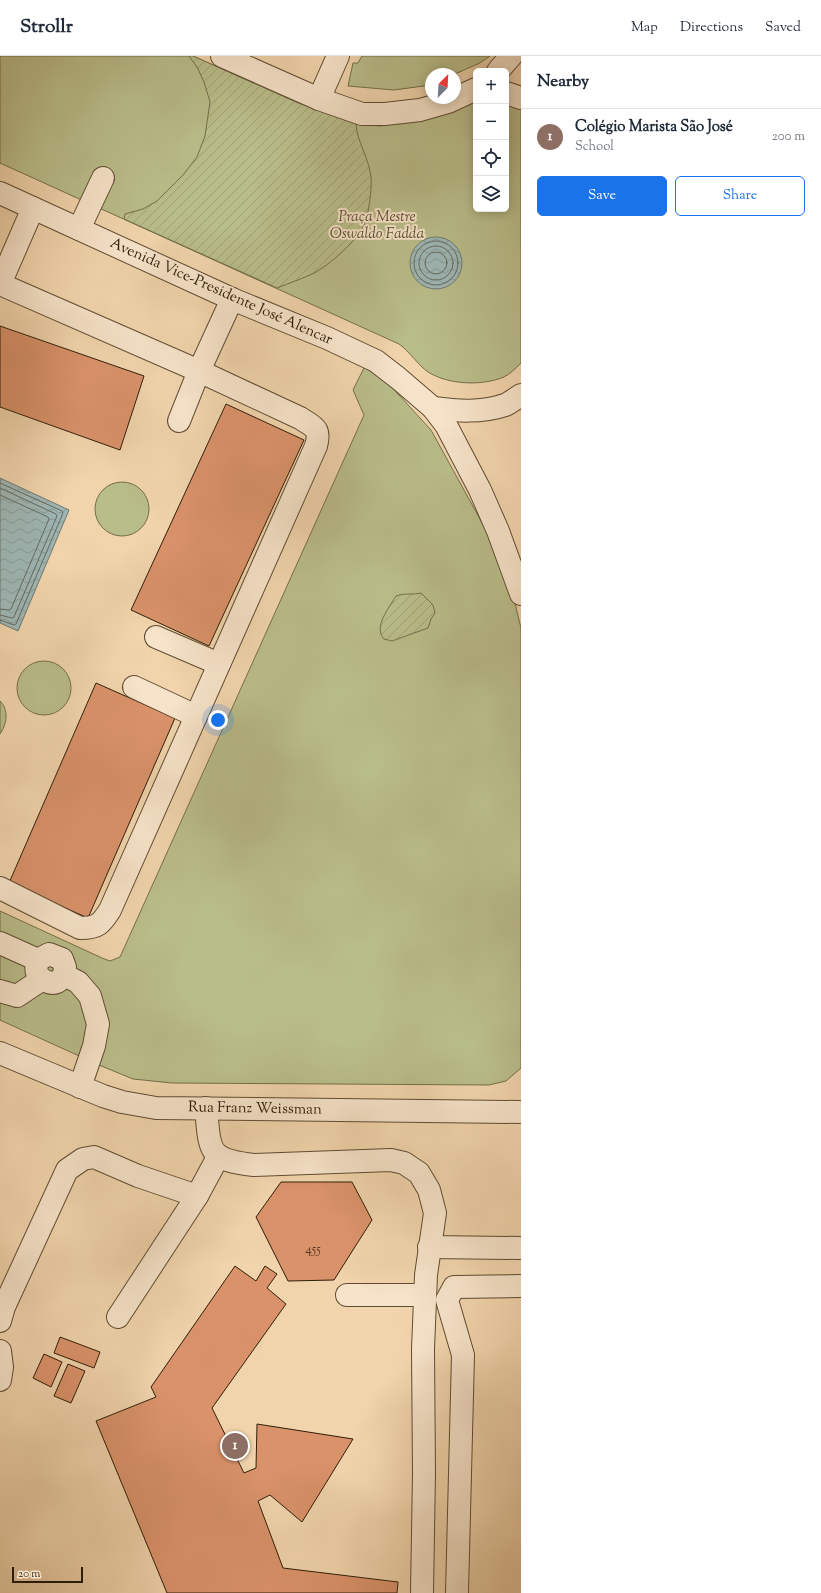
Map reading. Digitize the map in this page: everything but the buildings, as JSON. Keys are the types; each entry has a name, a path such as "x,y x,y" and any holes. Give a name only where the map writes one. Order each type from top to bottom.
{"street":[{"path":"222,56 320,100 362,114 385,114 420,110 448,102 473,90"},
{"path":"320,100 338,56"},
{"path":"501,68 511,56"},
{"path":"509,94 521,98"},
{"path":"79,229 92,205 103,178"},
{"name":"Avenida Vice-Presidente José Alencar","path":"0,193 232,300 327,338 376,361 433,408 446,425 480,490 498,531 521,594"},
{"path":"0,888 80,928 92,928 102,923 110,910 316,446 319,436 314,427 300,418 199,371 0,284 33,208"},
{"path":"179,421 199,371 232,300"},
{"path":"433,408 456,411 475,411 505,404 521,395"},
{"path":"156,637 219,664"},
{"path":"134,686 196,716"},
{"path":"0,943 40,970 51,983 57,982 64,975 78,982 90,996 98,1024 94,1046 80,1087"},
{"path":"0,991 17,996 40,970"},
{"name":"Rua Franz Weissman","path":"0,1053 104,1096 156,1108 521,1112"},
{"path":"206,1108 209,1144 218,1157 233,1163 254,1166 391,1160 404,1163 419,1173 430,1190 435,1213 428,1255 423,1349 424,1473 422,1593"},
{"path":"0,1321 4,1307 68,1170 83,1159 94,1157 138,1176 197,1196"},
{"path":"118,1317 197,1196 218,1157"},
{"path":"430,1247 521,1248"},
{"path":"457,1593 463,1355 447,1300 454,1287 521,1286"},
{"path":"347,1295 425,1294"},
{"path":"423,1349 433,1342 447,1340 460,1342"},
{"path":"0,1351 2,1367 0,1380"}],"green space":[{"name":"Praça Mestre Oswaldo Fadda","path":"0,56 193,56 296,102 356,124 380,126 418,120 457,104 461,104 461,102 473,97 473,212 509,212 509,100 521,106 521,363 511,373 495,380 466,383 446,380 424,369 399,344 0,163"},
{"path":"189,56 193,56 296,102 356,124 358,137 368,163 371,177 371,194 367,214 364,225 356,238 320,270 277,288 124,219 125,214 143,209 157,201 183,175 197,157 205,136 210,102 204,82 197,67"},
{"path":"362,56 490,56 480,63 461,71 461,68 425,68 425,86 394,90 348,86 353,63 358,63"},
{"path":"366,364 388,383 431,430 491,539 511,587 521,628 521,1068 506,1081 489,1085 172,1083 133,1079 0,1020 0,911 102,958 110,961 120,957 364,415 353,390"},
{"path":"122,482 132,484 141,490 147,499 149,509 147,519 141,528 132,534 122,536 112,534 103,528 97,519 95,509 97,499 103,490 112,484"},
{"path":"421,593 433,605 435,613 428,628 392,641 384,639 380,629 381,623 396,596"},
{"path":"44,661 54,663 63,669 69,678 71,688 69,698 63,707 54,713 44,715 34,713 25,707 19,698 17,688 19,678 25,669 34,663"},
{"path":"0,701 5,709 6,717 0,734"}],"water":[{"path":"431,237 441,237 455,244 462,258 462,268 455,282 441,289 431,289 421,285 414,278 410,268 410,258 414,248 421,241"},
{"path":"0,478 69,510 18,631 0,623"}],"place":[{"name":"Colégio Marista São José","path":"235,1446"}]}
